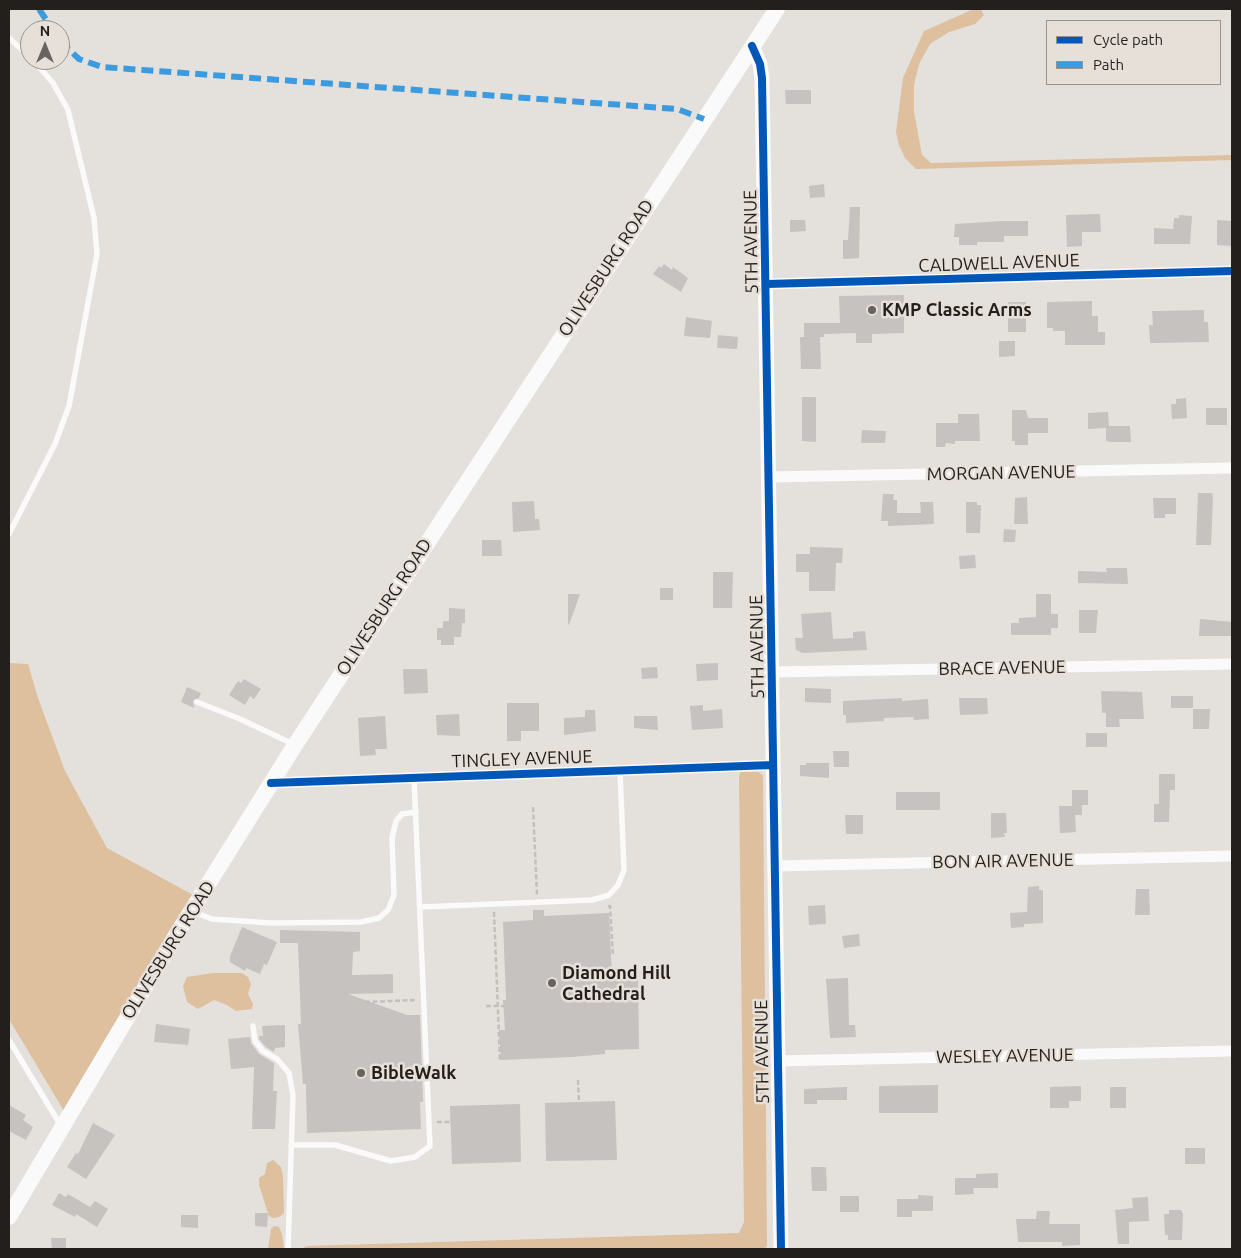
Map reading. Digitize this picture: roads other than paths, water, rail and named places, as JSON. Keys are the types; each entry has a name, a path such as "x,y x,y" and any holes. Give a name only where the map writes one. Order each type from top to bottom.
{"main road":[{"name":"OLIVESBURG ROAD","path":"9,1216 192,911 295,745 777,9"}],"street":[{"name":"5TH AVENUE","path":"752,46 760,64 762,78 767,284 781,1249"},
{"name":"CALDWELL AVENUE","path":"767,284 1232,271"},
{"name":"MORGAN AVENUE","path":"770,477 1232,468"},
{"name":"BRACE AVENUE","path":"772,672 1232,664"},
{"name":"TINGLEY AVENUE","path":"271,783 773,765"},
{"name":"BON AIR AVENUE","path":"775,866 1232,856"},
{"name":"WESLEY AVENUE","path":"777,1061 1232,1051"}],"lane":[{"path":"9,38 20,48"},
{"path":"9,534 55,444 69,406 97,254 94,218 68,110 53,83 42,70"},
{"path":"197,702 240,719 295,745"},
{"path":"420,907 592,900 609,895 618,885 624,870 620,770"},
{"path":"291,1145 335,1145 391,1160 416,1157 430,1146 414,778"},
{"path":"192,911 212,919 253,922 371,922 388,910 394,895 392,838 396,820 402,814 416,812"},
{"path":"254,1026 255,1041 263,1051 277,1059 289,1073 293,1095 288,1249"},
{"path":"9,1040 62,1128"}],"place":[{"name":"KMP Classic Arms","path":"872,310"},
{"name":"Diamond Hill Cathedral","path":"552,983"},
{"name":"BibleWalk","path":"361,1073"}]}
